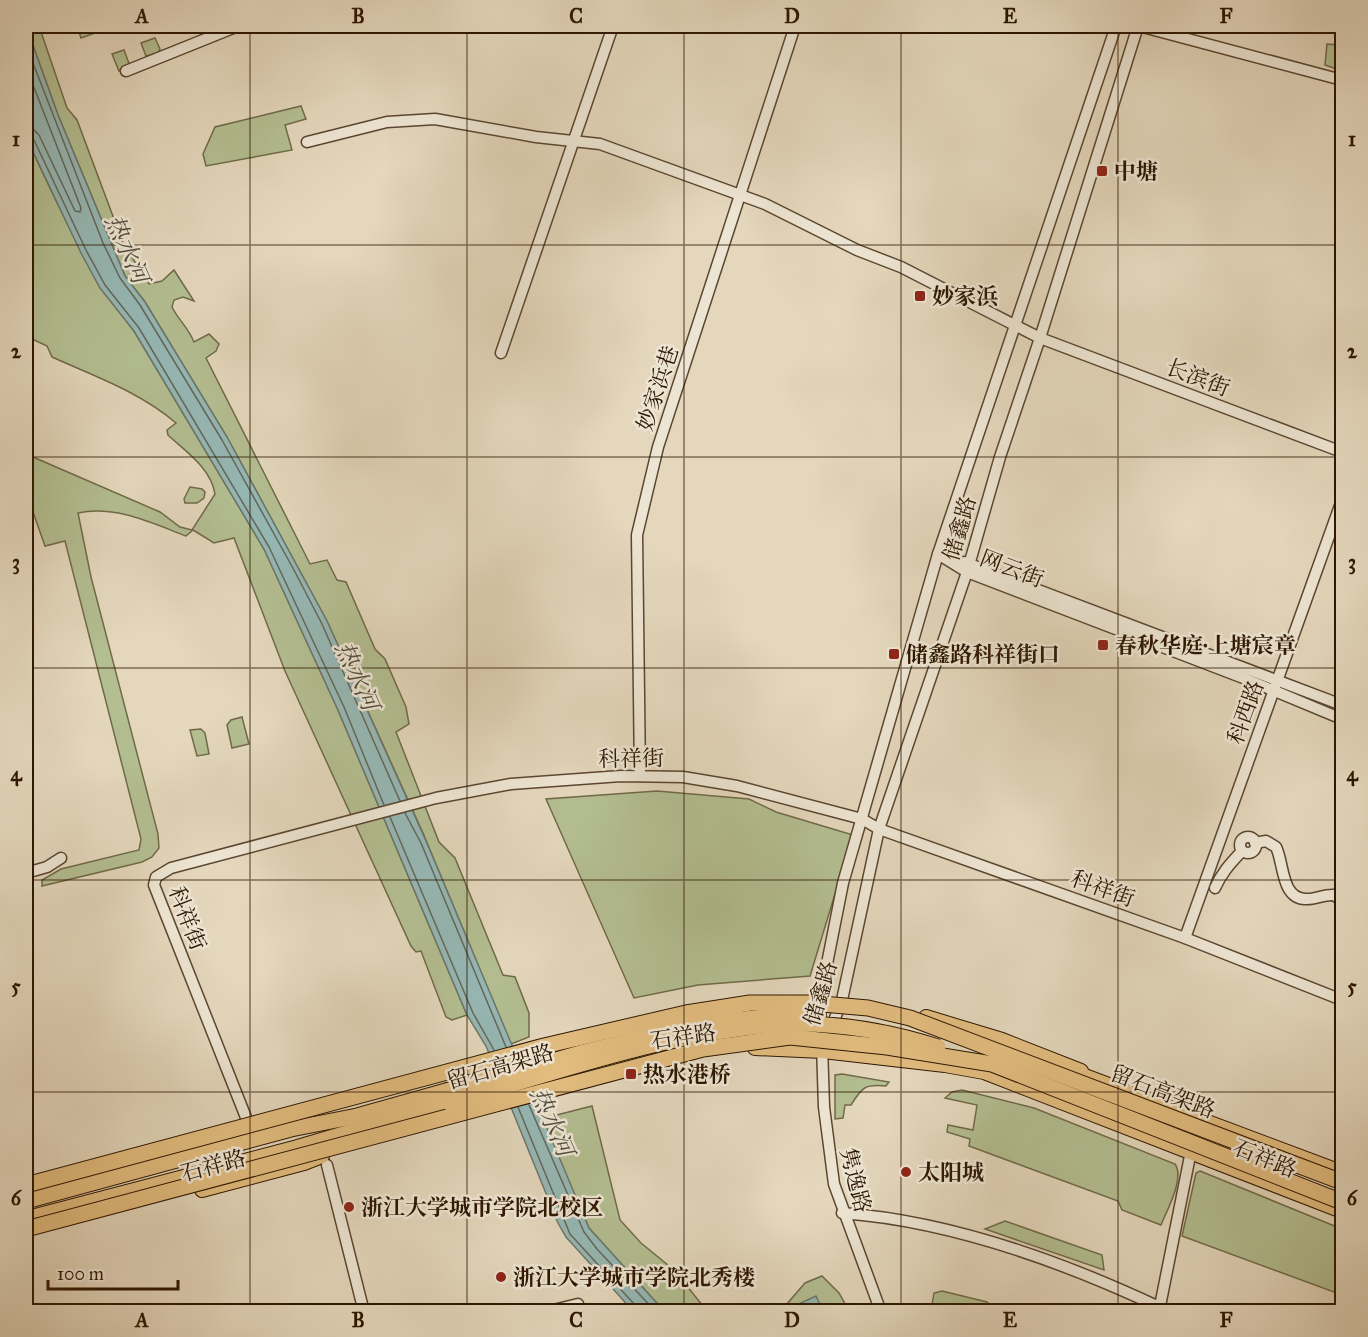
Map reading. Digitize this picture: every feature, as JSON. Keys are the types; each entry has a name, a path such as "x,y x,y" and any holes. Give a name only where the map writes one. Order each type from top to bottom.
{"highway":[{"name":"留石高架路","path":"26,1185 544,1046 686,1013 750,1003 811,1003 868,1008 910,1018 967,1042 1342,1182"},
{"name":"留石高架路","path":"26,1219 296,1148 448,1097 656,1034 703,1023 800,1012 902,1024 967,1042"},
{"path":"910,1018 1030,1055 1342,1172"},
{"name":"留石高架路","path":"26,1201 291,1129 448,1097 682,1038 737,1029 800,1024 851,1028 906,1037 992,1064 1342,1202"},
{"name":"留石高架路","path":"26,1228 713,1047 790,1037 887,1047 992,1064"},
{"path":"151,1145 291,1129"},
{"path":"173,1197 203,1179 245,1168 296,1148"},
{"path":"26,1193 88,1161"},
{"path":"26,1228 125,1210"}],"main road":[{"name":"石祥路","path":"26,1178 290,1109 345,1105 688,1008 753,998 872,1002 1002,1040 1342,1172"},
{"name":"石祥路","path":"26,1236 304,1163 365,1138 646,1062 710,1052 764,1047 823,1051 945,1065 984,1072 1342,1211"}],"street":[{"path":"126,71 238,26"},
{"path":"501,353 613,26"},
{"name":"妙家浜巷","path":"640,776 638,536 658,447 795,26"},
{"name":"储鑫路","path":"823,1051 819,999 843,883 938,554 1116,26"},
{"path":"1139,26 1342,80"},
{"name":"储鑫路","path":"823,1051 842,1000 879,829 968,568 1000,457 1139,26"},
{"name":"长滨街","path":"307,142 387,122 435,119 600,144 765,204 857,250 901,267 1040,338 1342,452"},
{"name":"科西路","path":"1185,938 1342,500"},
{"name":"网云街","path":"938,554 968,568 1275,685 1342,705"},
{"name":"网云街","path":"1275,685 1342,719"},
{"name":"科祥街","path":"247,1120 154,885 156,877 171,868 436,798 527,781 640,776 683,777 736,786 862,819 879,829 1185,938 1342,1000"},
{"path":"1215,888 1223,870 1234,862 1242,851 1239,845 1244,838 1252,839 1255,843 1266,840 1276,847 1287,887 1297,897 1303,899 1334,895 1342,901"},
{"path":"26,873 47,867 61,858"},
{"name":"隽逸路","path":"823,1051 827,1145 834,1185 842,1213 881,1311"},
{"path":"842,1213 881,1216 967,1235 1114,1286 1159,1309 1191,1151"},
{"path":"327,1166 364,1311"},
{"path":"545,1311 578,1304"}],"green space":[{"path":"26,26 39,26 67,108 77,120 123,243 149,284 162,281 174,270 194,301 183,297 174,300 172,307 194,342 209,334 219,344 216,351 206,358 310,564 327,560 337,580 346,582 375,649 385,659 406,707 409,724 396,732 439,842 455,858 503,975 515,977 529,1013 529,1037 511,1044 423,833 327,621 227,437 145,302 125,276 58,115"},
{"path":"77,26 114,26 81,38"},
{"path":"155,38 160,49 158,53 146,56 141,43"},
{"path":"1327,44 1339,45 1338,62 1342,63 1342,71 1325,65"},
{"path":"124,50 130,66 119,71 112,54"},
{"path":"301,106 306,119 285,125 292,150 206,166 203,154 215,127"},
{"path":"26,137 88,262 117,309 134,331 264,549 338,710 467,1015 452,1020 446,1017 421,951 416,952 411,946 285,671 234,538 214,543 193,530 186,536 119,513 92,511 78,513 91,577 158,834 159,848 152,857 142,862 42,886 42,880 61,869 139,850 141,839 65,541 45,546 33,512 26,514 26,454 160,512 180,527 192,530 215,494 213,485 203,468 168,435 167,430 176,423 132,394 52,357 47,346 26,336"},
{"path":"190,487 202,489 205,492 204,498 197,503 185,503 184,499"},
{"path":"242,717 249,744 232,748 227,725 231,720"},
{"path":"201,729 205,733 209,754 197,756 190,730"},
{"path":"657,791 749,799 776,812 853,835 810,976 698,985 634,998 546,799"},
{"path":"842,1074 889,1082 886,1086 865,1088 851,1105 845,1105 843,1118 835,1119 835,1075"},
{"path":"962,1090 1034,1108 1175,1164 1178,1170 1177,1185 1161,1225 1122,1210 1118,1201 969,1146 970,1139 947,1132 948,1125 973,1130 977,1105 945,1098 952,1092"},
{"path":"592,1106 620,1220 641,1243 674,1270 707,1311 664,1311 589,1228 541,1119"},
{"path":"1200,1171 1342,1229 1342,1295 1182,1236 1196,1173"},
{"path":"1005,1221 1102,1255 1104,1270 985,1229"},
{"path":"822,1276 839,1293 849,1311 780,1312 805,1283"},
{"path":"942,1291 987,1302 993,1309 1003,1311 931,1311 934,1293"}],"water":[{"path":"26,26 58,115 125,276 145,302 227,437 327,621 426,841 589,1228 664,1311 633,1311 566,1237 558,1223 486,1046 467,1015 338,710 264,549 134,331 100,288 26,137"},
{"path":"816,1296 822,1309 794,1311 792,1307"}],"place":[{"name":"中塘","path":"1102,171"},
{"name":"妙家浜","path":"920,296"},
{"name":"春秋华庭·上塘宸章","path":"1103,645"},
{"name":"储鑫路科祥街口","path":"894,654"},
{"name":"热水港桥","path":"631,1074"},
{"name":"太阳城","path":"906,1172"},
{"name":"浙江大学城市学院北校区","path":"349,1207"},
{"name":"浙江大学城市学院北秀楼","path":"501,1277"}],"water label":[{"name":"热水河","path":"127,249"},
{"name":"热水河","path":"357,676"},
{"name":"热水河","path":"552,1122"}]}
